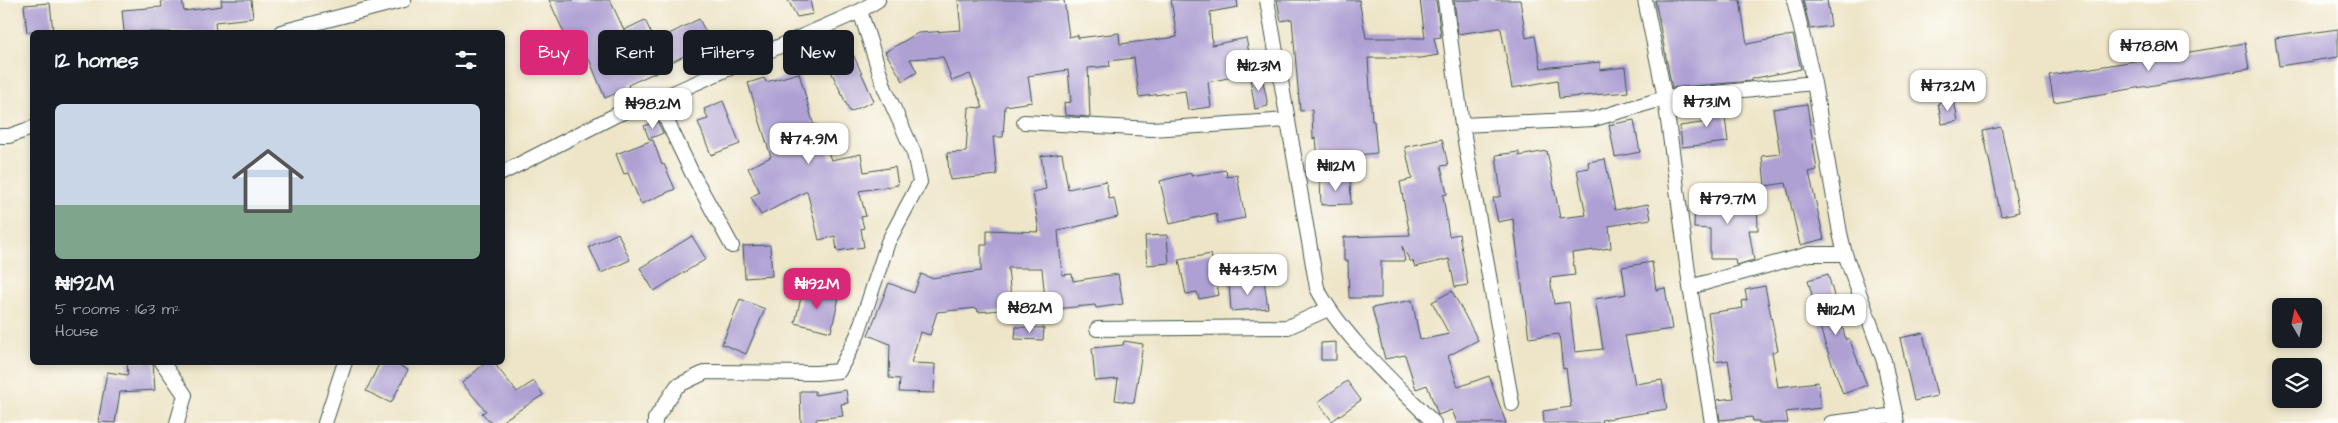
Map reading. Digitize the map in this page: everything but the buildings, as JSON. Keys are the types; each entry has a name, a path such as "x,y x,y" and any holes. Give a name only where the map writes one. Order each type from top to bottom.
{"street":[{"path":"346,0 347,14"},
{"path":"288,30 404,0"},
{"path":"505,171 616,115 658,100 860,10 878,0"},
{"path":"1267,0 1317,288 1328,309 1434,423"},
{"path":"1445,0 1462,125 1512,404"},
{"path":"1645,0 1665,98 1690,287 1712,423"},
{"path":"1794,0 1814,84 1845,254 1884,361 1897,419 1831,423"},
{"path":"655,423 655,419 677,386 706,372 816,373 839,371 857,336 888,242 920,182 914,153 885,89 860,10"},
{"path":"1462,125 1594,119 1665,98 1814,84"},
{"path":"658,100 692,174 732,246"},
{"path":"1024,122 1152,129 1288,120"},
{"path":"0,136 9,136 30,129"},
{"path":"1690,287 1810,254 1845,254"},
{"path":"1097,329 1288,326 1328,309"},
{"path":"164,365 185,395 176,423"},
{"path":"325,423 344,365"}]}
